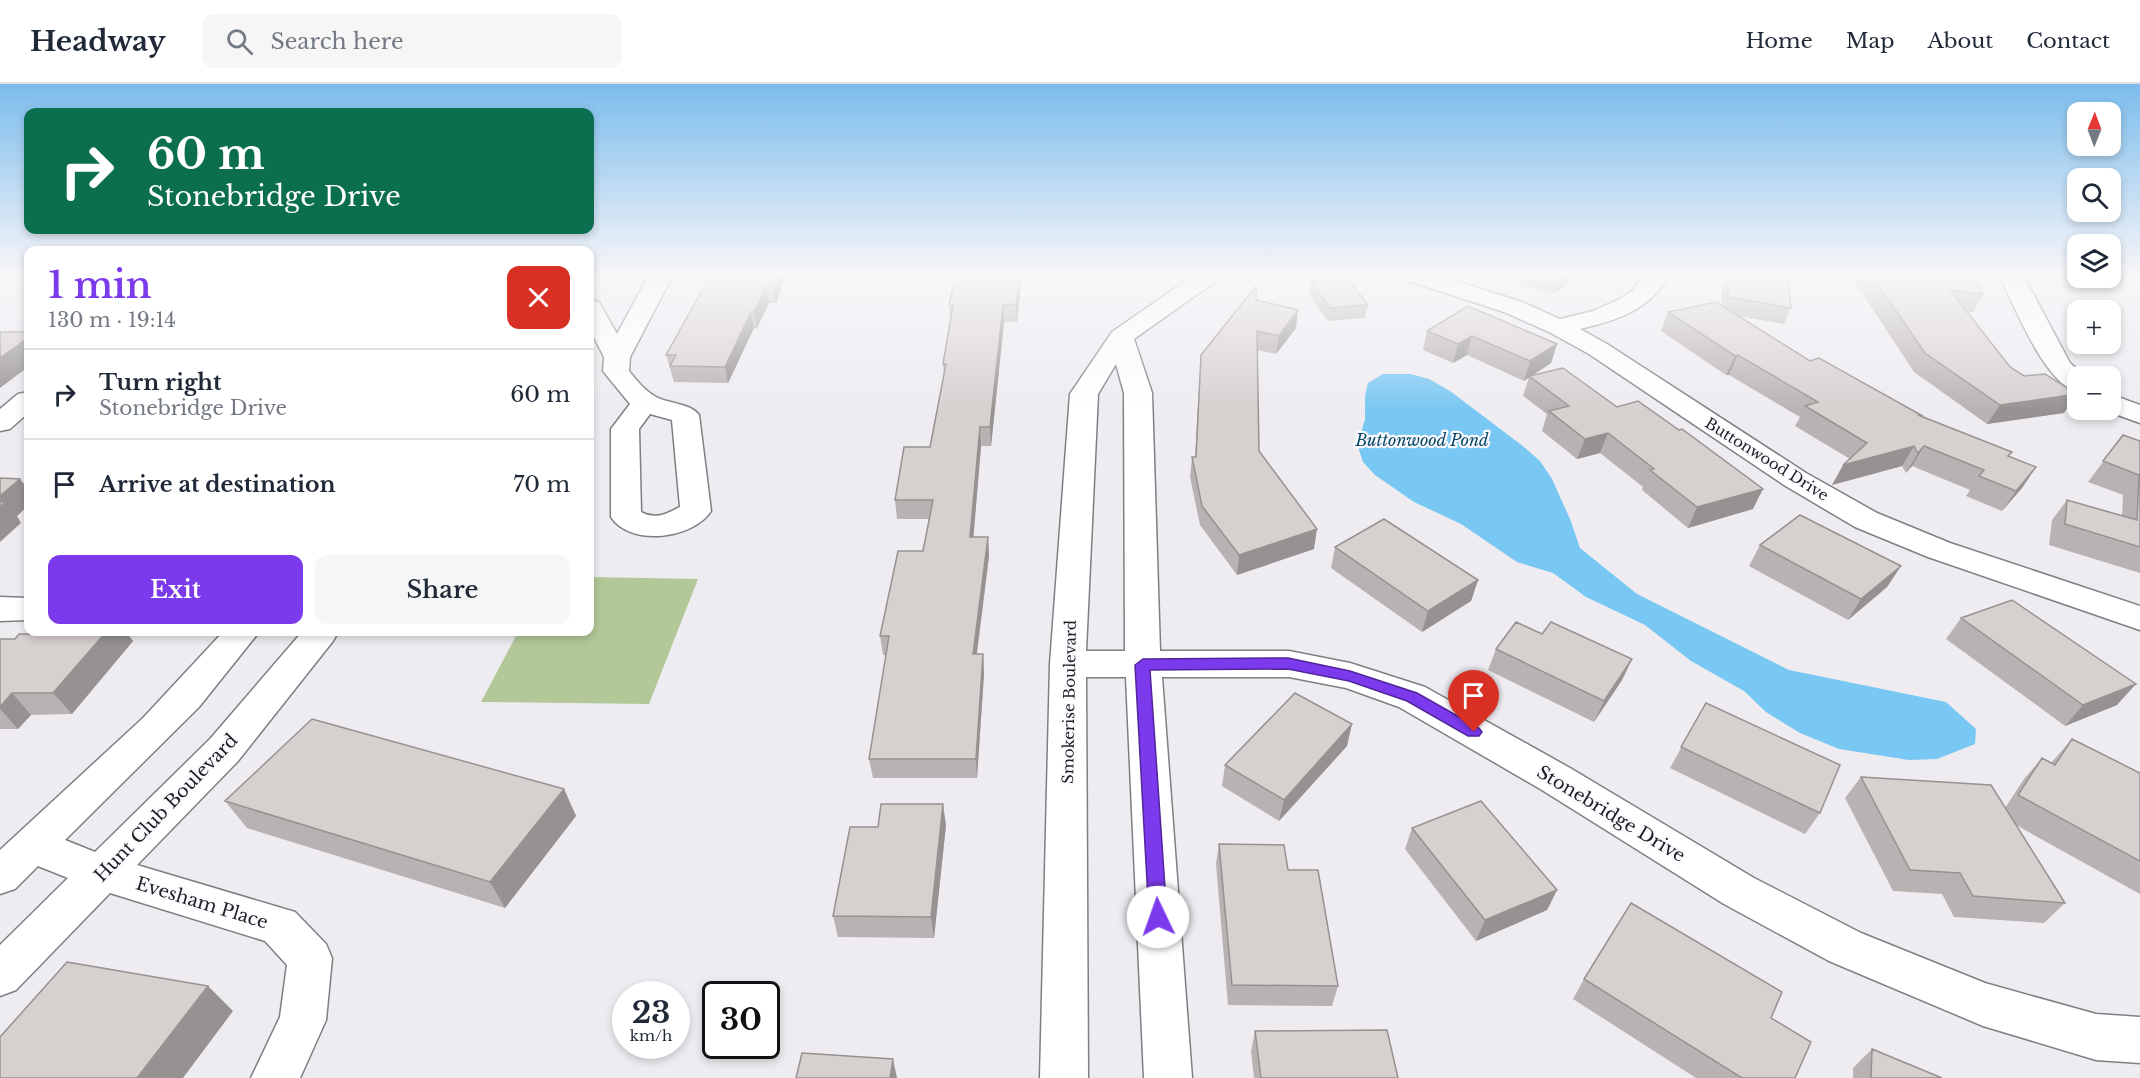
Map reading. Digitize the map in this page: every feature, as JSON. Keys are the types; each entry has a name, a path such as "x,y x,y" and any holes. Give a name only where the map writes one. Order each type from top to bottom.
{"street":[{"path":"597,319 617,357"},
{"path":"637,319 617,357 616,371 630,392 644,404"},
{"name":"Smokerise Boulevard","path":"1064,1078 1068,664 1084,394 1120,337 1145,319"},
{"name":"Buttonwood Drive","path":"1541,319 1598,349 1795,480 1866,520 1939,550 2140,618"},
{"path":"1558,327 1586,319"},
{"path":"2034,319 2059,367 2067,374"},
{"path":"1120,337 1138,393 1143,665 1168,1078"},
{"path":"0,423 24,403"},
{"path":"2121,407 2140,415"},
{"path":"0,876 143,742 212,669 239,636"},
{"name":"Hunt Club Boulevard","path":"0,975 225,750 318,636"},
{"name":"Stonebridge Drive","path":"1068,664 1288,663 1350,676 1412,697 1556,779 1739,891 1845,946 1983,1004 2096,1037 2140,1040"},
{"name":"Evesham Place","path":"32,846 104,873 279,926 310,958 303,1020 275,1078"}],"green space":[{"path":"594,577 698,579 649,704 481,702 516,636 594,636"}],"water":[{"name":"Buttonwood Pond","path":"1383,374 1411,374 1429,379 1450,391 1524,447 1540,461 1552,479 1580,548 1637,594 1789,670 1946,702 1976,729 1975,744 1937,759 1909,760 1839,749 1800,733 1766,712 1744,691 1691,661 1645,625 1586,597 1553,573 1517,562 1461,524 1414,502 1375,475 1363,462 1359,450 1359,438 1365,420 1365,396 1368,383"}],"building":[{"path":"686,319 748,319 725,367 670,366 676,355 666,355"},
{"path":"951,319 1001,319 990,427 980,427 970,537 988,537 973,654 983,654 976,759 869,759 889,636 880,636 898,551 923,551 933,500 895,500 904,447 930,447 946,364 943,364"},
{"path":"1229,319 1291,319 1279,336 1257,331 1259,451 1317,529 1239,555 1202,506 1192,457 1196,457 1201,355"},
{"path":"1446,319 1499,319 1557,344 1530,361 1472,336 1458,344 1427,331"},
{"path":"1679,319 1744,319 1810,361 1819,358 1921,415 1918,415 2012,452 2008,456 2036,467 2016,491 1979,476 1984,470 1924,446 1918,453 1914,446 1843,465 1867,443 1805,406 1818,402 1738,355 1735,356"},
{"path":"1902,319 1973,319 2010,367 2024,376 2045,374 2067,388 2067,395 2000,405 1925,353"},
{"path":"0,332 24,332 24,341 0,358"},
{"path":"1563,368 1617,407 1638,401 1679,430 1682,429 1763,489 1697,507 1608,433 1585,439 1549,411 1569,406 1529,376"},
{"path":"2123,435 2140,441 2140,547 2065,524 2067,500 2137,520 2139,475 2103,461"},
{"path":"0,478 20,479 0,496"},
{"path":"1800,515 1901,566 1861,599 1760,545"},
{"path":"1384,519 1478,580 1428,611 1335,547"},
{"path":"2012,600 2136,684 2083,705 1961,618"},
{"path":"1516,622 1542,634 1551,622 1632,659 1604,701 1496,649"},
{"path":"19,634 24,634 24,636 103,636 53,693 12,693 0,707 0,639 15,639"},
{"path":"1295,693 1352,724 1284,800 1225,765"},
{"path":"1706,703 1840,765 1820,813 1681,747"},
{"path":"312,719 564,789 490,882 225,801"},
{"path":"2072,739 2140,773 2140,861 2018,795 2042,758 2055,765"},
{"path":"1861,777 1991,785 2065,903 1973,896 1960,873 1910,870"},
{"path":"1481,801 1557,890 1485,920 1412,828"},
{"path":"881,804 943,804 931,917 833,916 850,827 878,827"},
{"path":"1219,844 1284,845 1288,870 1318,870 1338,986 1232,985"},
{"path":"1631,903 1782,992 1771,1018 1811,1042 1795,1078 1742,1078 1584,979"},
{"path":"67,962 208,986 137,1078 0,1078 0,1037"},
{"path":"1387,1030 1398,1078 1261,1078 1255,1031"},
{"path":"1872,1049 1942,1078 1871,1078"},
{"path":"802,1053 893,1059 890,1078 796,1078"}],"route":[{"path":"1158,917 1143,665 1288,663 1350,676 1412,697 1474,732"}]}
